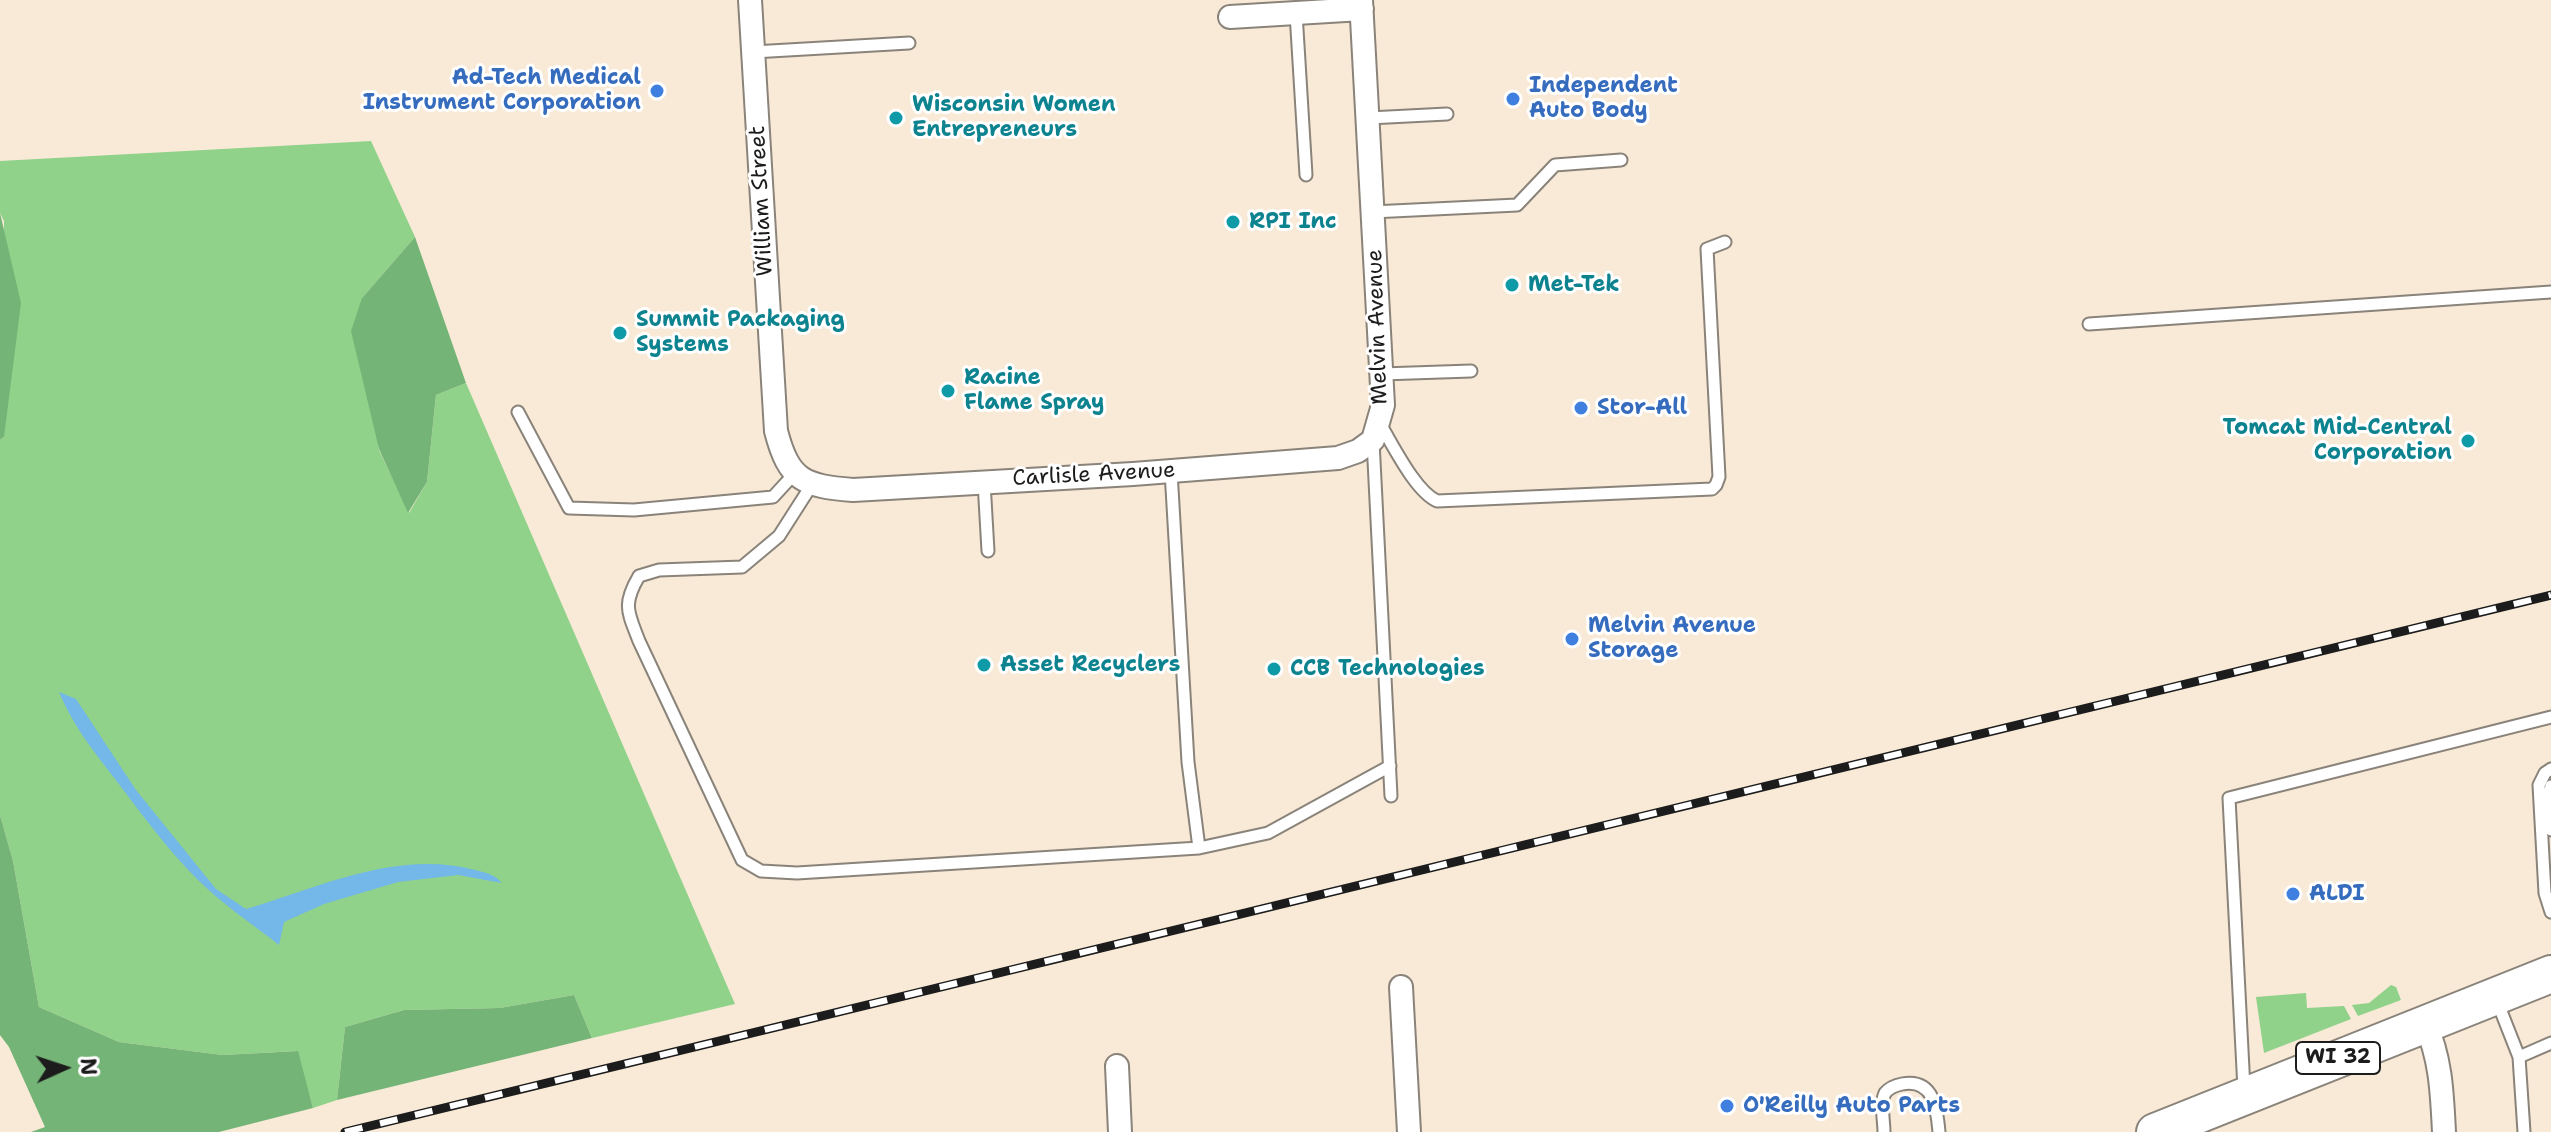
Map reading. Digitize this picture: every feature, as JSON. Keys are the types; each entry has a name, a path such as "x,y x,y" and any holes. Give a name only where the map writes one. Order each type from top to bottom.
{"main road":[{"name":"WI 32","path":"2155,1132 2192,1125 2244,1096 2551,974"}],"street":[{"name":"William Street","path":"750,0 776,431 783,458 803,479"},
{"path":"1230,17 1362,5"},
{"name":"Melvin Avenue","path":"1362,5 1382,374 1383,405 1377,432"},
{"name":"Carlisle Avenue","path":"803,479 853,490 1338,458 1358,451 1377,432"},
{"path":"1401,987 1409,1132"},
{"path":"2425,1023 2441,1070 2444,1132"},
{"path":"1117,1066 1120,1132"}],"lane":[{"path":"1296,13 1306,175"},
{"path":"753,52 909,43"},
{"path":"1369,118 1447,114"},
{"path":"1372,212 1517,205 1555,165 1621,160"},
{"path":"1377,432 1430,498 1437,501 1712,489 1719,477 1707,249 1725,242"},
{"path":"2089,324 2551,292"},
{"path":"1382,374 1471,371"},
{"path":"518,412 569,508 634,510 773,497 803,479"},
{"name":"Melvin Avenue","path":"1377,432 1391,796"},
{"path":"1171,471 1188,762 1199,848"},
{"path":"803,479 779,536 742,567 659,570 639,576 626,608 742,860 761,871 797,873 1199,848 1268,833 1390,766"},
{"path":"984,481 988,551"},
{"path":"2244,1096 2229,798 2551,717"},
{"path":"2551,769 2539,785 2545,893 2551,912"},
{"path":"2551,786 2551,830"},
{"path":"2495,996 2519,1057 2524,1132"},
{"path":"2519,1057 2551,1043"},
{"path":"1884,1132 1884,1095 1889,1089 1912,1084 1922,1086 1931,1093 1936,1103 1939,1132"}],"green space":[{"path":"371,141 415,237 362,298 379,450 409,513 427,482 436,395 466,383 735,1004 592,1038 574,995 500,1008 404,1010 345,1027 337,1100 313,1108 297,1051 223,1055 119,1042 39,1007 13,861 0,815 0,440 4,437 4,221 0,213 0,161"},
{"path":"0,213 21,303 4,437 0,440"},
{"path":"415,237 466,383 436,395 427,482 408,513 379,449 351,331 362,298"},
{"path":"0,815 13,861 39,1007 119,1042 223,1055 298,1051 313,1108 219,1132 31,1132 45,1127 9,1047 0,1035"},
{"path":"2391,985 2396,987 2401,1000 2358,1016 2352,1005 2369,1003"},
{"path":"2306,993 2307,1008 2344,1006 2351,1019 2264,1053 2256,997"},
{"path":"574,995 592,1038 337,1100 345,1027 404,1010 500,1008"}],"water":[{"path":"59,692 76,699 136,790 216,889 246,909 359,873 417,864 475,870 493,876 502,883 458,875 398,882 324,904 284,922 279,945 216,897 175,856 91,748"}],"railway":[{"path":"345,1132 2551,595"}],"place":[{"name":"Ad-Tech Medical Instrument Corporation","path":"657,91"},
{"name":"Independent Auto Body","path":"1513,99"},
{"name":"Wisconsin Women Entrepreneurs","path":"896,118"},
{"name":"RPI Inc","path":"1233,222"},
{"name":"Met-Tek","path":"1512,285"},
{"name":"Summit Packaging Systems","path":"620,333"},
{"name":"Racine Flame Spray","path":"948,391"},
{"name":"Stor-All","path":"1581,408"},
{"name":"Tomcat Mid-Central Corporation","path":"2468,441"},
{"name":"Melvin Avenue Storage","path":"1572,639"},
{"name":"Asset Recyclers","path":"984,665"},
{"name":"CCB Technologies","path":"1274,669"},
{"name":"ALDI","path":"2293,894"},
{"name":"O'Reilly Auto Parts","path":"1727,1106"}]}
